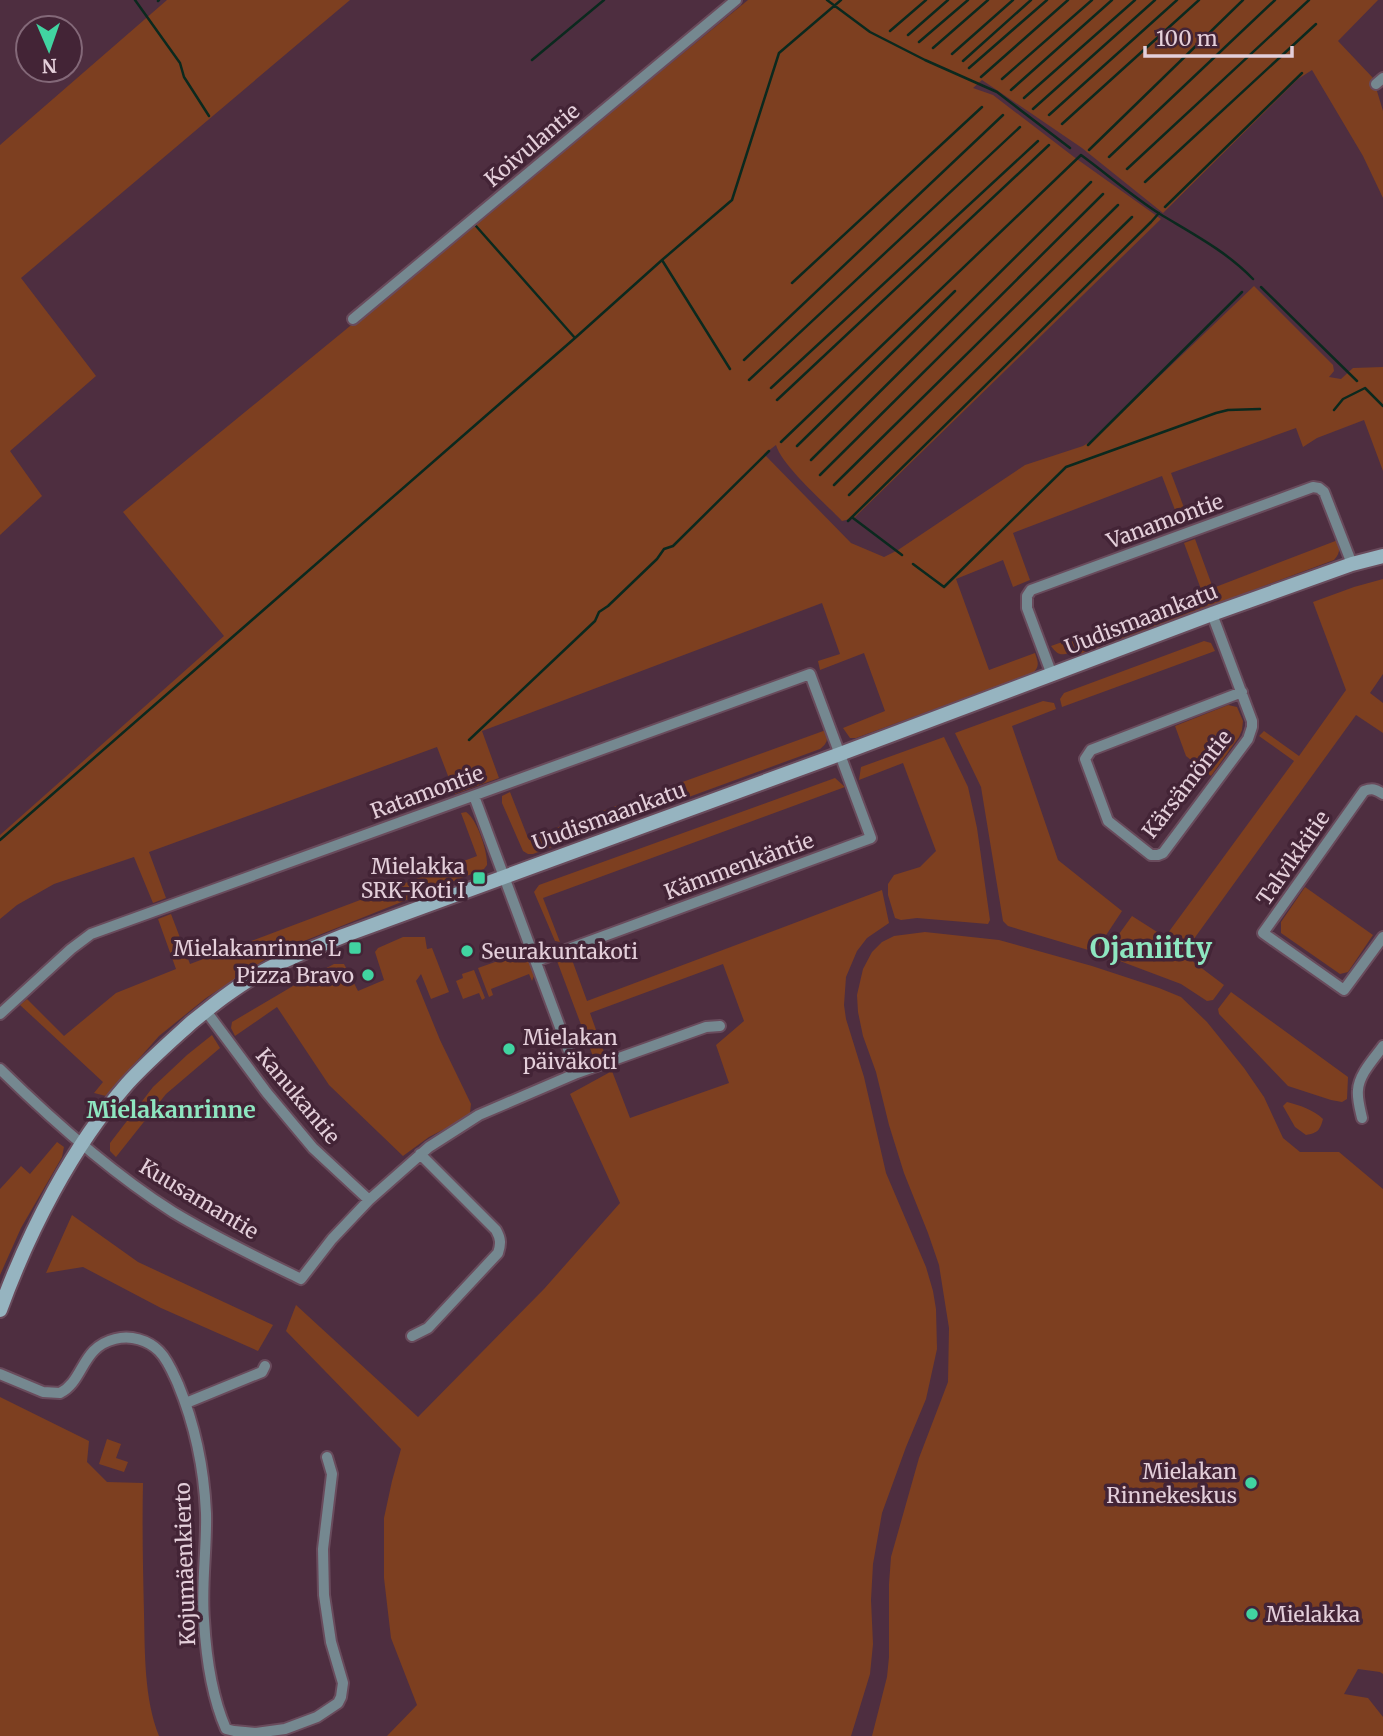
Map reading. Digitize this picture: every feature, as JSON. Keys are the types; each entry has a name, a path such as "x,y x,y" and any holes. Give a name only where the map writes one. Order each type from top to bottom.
{"street":[{"name":"Koivulantie","path":"353,319 736,0"},
{"name":"Vanamontie","path":"1052,675 1027,608 1027,596 1031,590 1313,487 1324,492 1352,564"},
{"name":"Uudismaankatu","path":"0,1310 40,1219 68,1167 127,1084 166,1045 206,1011 257,975 343,936 1212,614 1352,564 1383,556"},
{"name":"Kärsämöntie","path":"1212,614 1242,692 1252,727 1248,739 1163,853 1151,855 1108,821 1085,759 1087,754 1091,750 1242,692"},
{"name":"Ratamontie","path":"0,1014 91,934 810,674 840,754"},
{"name":"Kämmenkäntie","path":"536,961 871,838 840,754"},
{"name":"Talvikkitie","path":"1383,794 1377,790 1364,791 1263,933 1344,990 1383,937"},
{"path":"474,796 577,1073"},
{"name":"Kanukantie","path":"206,1011 267,1093 306,1139 369,1200"},
{"path":"369,1200 420,1154 479,1115 577,1073 706,1027 720,1026"},
{"path":"1362,1118 1359,1083 1383,1046"},
{"name":"Kuusamantie","path":"0,1069 28,1097 140,1189 227,1242 301,1279 332,1239 369,1200"},
{"path":"412,1336 428,1328 498,1253 501,1245 496,1230 420,1154"},
{"name":"Kojumäenkierto","path":"0,1374 43,1392 60,1393 71,1384 93,1351 113,1339 132,1338 151,1345 166,1359 186,1403 200,1455 205,1496 206,1542 203,1616 208,1662 218,1708 226,1729 256,1733 285,1729 317,1717 338,1703 341,1697 343,1683 331,1643 324,1595 323,1549 332,1474 327,1457"},
{"path":"186,1403 261,1372 265,1366"}],"shaded area":[{"path":"167,0 350,0 21,278 96,376 10,451 42,496 0,535 0,145 70,84 84,84 84,72"},
{"path":"748,0 1378,0 1338,41 1373,78 1383,111 1383,198 1363,156 1312,70 1298,79 1163,213 1082,148 982,80 973,88 993,95 1161,219 854,518 842,521 795,474 776,445 764,454 851,543 884,557 1025,465 1083,446 1093,440 1254,286 1333,365 1334,371 1329,377 1341,379 1353,368 1383,367 1383,471 1364,420 1317,438 1303,447 1296,428 1171,473 1189,521 1180,523 1162,476 1013,533 1030,580 1013,587 1003,560 956,579 989,670 1035,653 1037,668 1033,673 856,738 850,738 843,728 885,711 864,653 820,670 818,661 840,654 822,603 482,731 499,778 455,794 437,747 149,852 166,898 153,903 134,857 54,884 17,905 0,919 0,835 224,636 123,512"},
{"path":"1195,539 1213,588 1338,540 1339,548 1334,560 1077,655 1059,654 1051,646 1202,592 1184,543"},
{"path":"1383,579 1383,674 1370,693 1383,703 1383,733 1356,715 1183,954 1224,985 1213,1000 1207,1001 1181,984 1104,955 1132,916 1165,937 1294,761 1259,736 1264,731 1299,756 1346,690 1313,602"},
{"path":"1204,641 1211,643 1215,651 1062,707 1060,699 1064,693"},
{"path":"1043,701 1054,703 1056,709 1012,726 1058,860 1122,911 1095,952 1008,926 1003,921 981,787 955,733"},
{"path":"1228,705 1237,707 1243,721 1242,730 1211,776 1186,756 1175,726"},
{"path":"826,730 827,741 820,749 533,854 523,851 502,803 502,796 510,792 528,838"},
{"path":"944,737 968,787 977,828 990,920 988,924 895,918 888,895 888,884 894,875 920,867 936,851 903,763 859,780 861,767"},
{"path":"835,778 845,787 543,898 560,942 555,941 534,892 539,885"},
{"path":"466,812 478,828 484,844 487,865 484,869 269,957 206,998 159,1036 106,1096 94,1093 103,1082 20,1005 27,999 64,1036 116,993 176,969 158,919 171,914 190,964 477,856 461,813"},
{"path":"1305,887 1373,935 1348,972 1340,974 1281,933 1281,922"},
{"path":"882,890 889,923 867,938 857,951 846,977 844,1005 886,1173 926,1267 933,1291 937,1349 926,1399 882,1513 873,1564 873,1644 870,1674 851,1736 387,1736 417,1705 391,1638 384,1578 384,1518 401,1449 286,1331 296,1305 418,1417 544,1289 620,1203 570,1094 612,1071 630,1118 729,1083 716,1045 744,1021 723,964 590,1013 605,1055 594,1059 557,961 571,957 587,1001"},
{"path":"925,932 999,940 1092,966 1181,997 1207,1022 1244,1068 1264,1097 1283,1138 1300,1152 1339,1152 1383,1189 1383,1674 1358,1669 1344,1694 1368,1698 1383,1717 1383,1736 872,1736 887,1677 891,1557 919,1458 948,1382 949,1328 939,1265 889,1125 876,1072 863,1036 857,995 863,969 872,952 882,942 894,936"},
{"path":"403,937 425,937 427,949 432,948 449,992 431,999 421,974 416,981 440,1040 471,1104 466,1118 429,1137 403,1156 329,1085 277,1007 235,1036 231,1028 232,1022 334,964 344,964 358,991 384,980 375,952 378,948"},
{"path":"522,954 530,963 534,976 532,981 529,974 491,989 493,995 489,997 478,968"},
{"path":"474,970 485,998 482,1000 479,993 463,999 456,981 463,978 462,974"},
{"path":"1231,992 1348,1077 1347,1099 1342,1102 1331,1100 1288,1086 1219,1014 1218,1009"},
{"path":"212,1035 220,1048 166,1094 116,1157 110,1151 110,1143 153,1087"},
{"path":"1287,1102 1311,1110 1323,1119 1318,1130 1306,1135 1295,1127 1283,1106"},
{"path":"57,1142 64,1147 62,1157 21,1228 0,1275 0,1189 21,1166 30,1174"},
{"path":"72,1215 138,1262 273,1325 258,1351 161,1308 83,1267 46,1273"},
{"path":"0,1397 89,1441 87,1462 107,1482 143,1483 145,1659 150,1706 159,1736 0,1736"},
{"path":"107,1439 121,1444 116,1458 128,1462 124,1472 99,1464"}],"waterway":[{"path":"135,0 180,63 184,77 209,116"},
{"path":"532,60 604,0"},
{"path":"827,0 870,32 997,92 1070,148"},
{"path":"730,369 662,260 732,200 779,53 841,0"},
{"path":"890,31 926,0"},
{"path":"908,35 948,0"},
{"path":"919,42 968,0"},
{"path":"933,48 988,0"},
{"path":"952,54 1013,0"},
{"path":"963,61 1031,0"},
{"path":"969,68 1047,0"},
{"path":"981,77 1068,0"},
{"path":"1002,79 1092,0"},
{"path":"1011,90 1112,0"},
{"path":"1024,98 1135,0"},
{"path":"1033,109 1155,0"},
{"path":"1049,115 1177,0"},
{"path":"1062,124 1199,0"},
{"path":"1089,150 1243,0"},
{"path":"1109,157 1275,0"},
{"path":"1127,169 1309,0"},
{"path":"1145,182 1316,24"},
{"path":"1165,207 1302,73"},
{"path":"792,283 982,107"},
{"path":"744,360 1003,115"},
{"path":"749,380 1020,127"},
{"path":"771,388 1038,141"},
{"path":"777,400 1049,145"},
{"path":"781,442 1081,155 1150,207 1220,251 1253,279"},
{"path":"811,460 1091,182"},
{"path":"820,475 1103,194"},
{"path":"834,485 1118,205"},
{"path":"848,521 1159,213"},
{"path":"849,495 1132,217"},
{"path":"476,226 575,338 662,260"},
{"path":"1261,287 1357,381"},
{"path":"797,446 955,291"},
{"path":"1088,445 1242,292"},
{"path":"0,840 575,338"},
{"path":"1334,410 1343,399 1365,388 1383,406"},
{"path":"913,564 944,587 1066,467 1216,413 1260,409"},
{"path":"469,740 595,621 599,612 657,559 664,549 673,546 769,451"},
{"path":"853,518 902,555"}],"place":[{"name":"Mielakka SRK-Koti I","path":"479,878"},
{"name":"Mielakanrinne L","path":"355,948"},
{"name":"Seurakuntakoti","path":"467,951"},
{"name":"Pizza Bravo","path":"368,975"},
{"name":"Mielakan päiväkoti","path":"509,1049"},
{"name":"Mielakan Rinnekeskus","path":"1251,1483"},
{"name":"Mielakka","path":"1252,1614"}],"district":[{"name":"Ojaniitty","path":"1151,948"},
{"name":"Mielakanrinne","path":"171,1109"}]}
